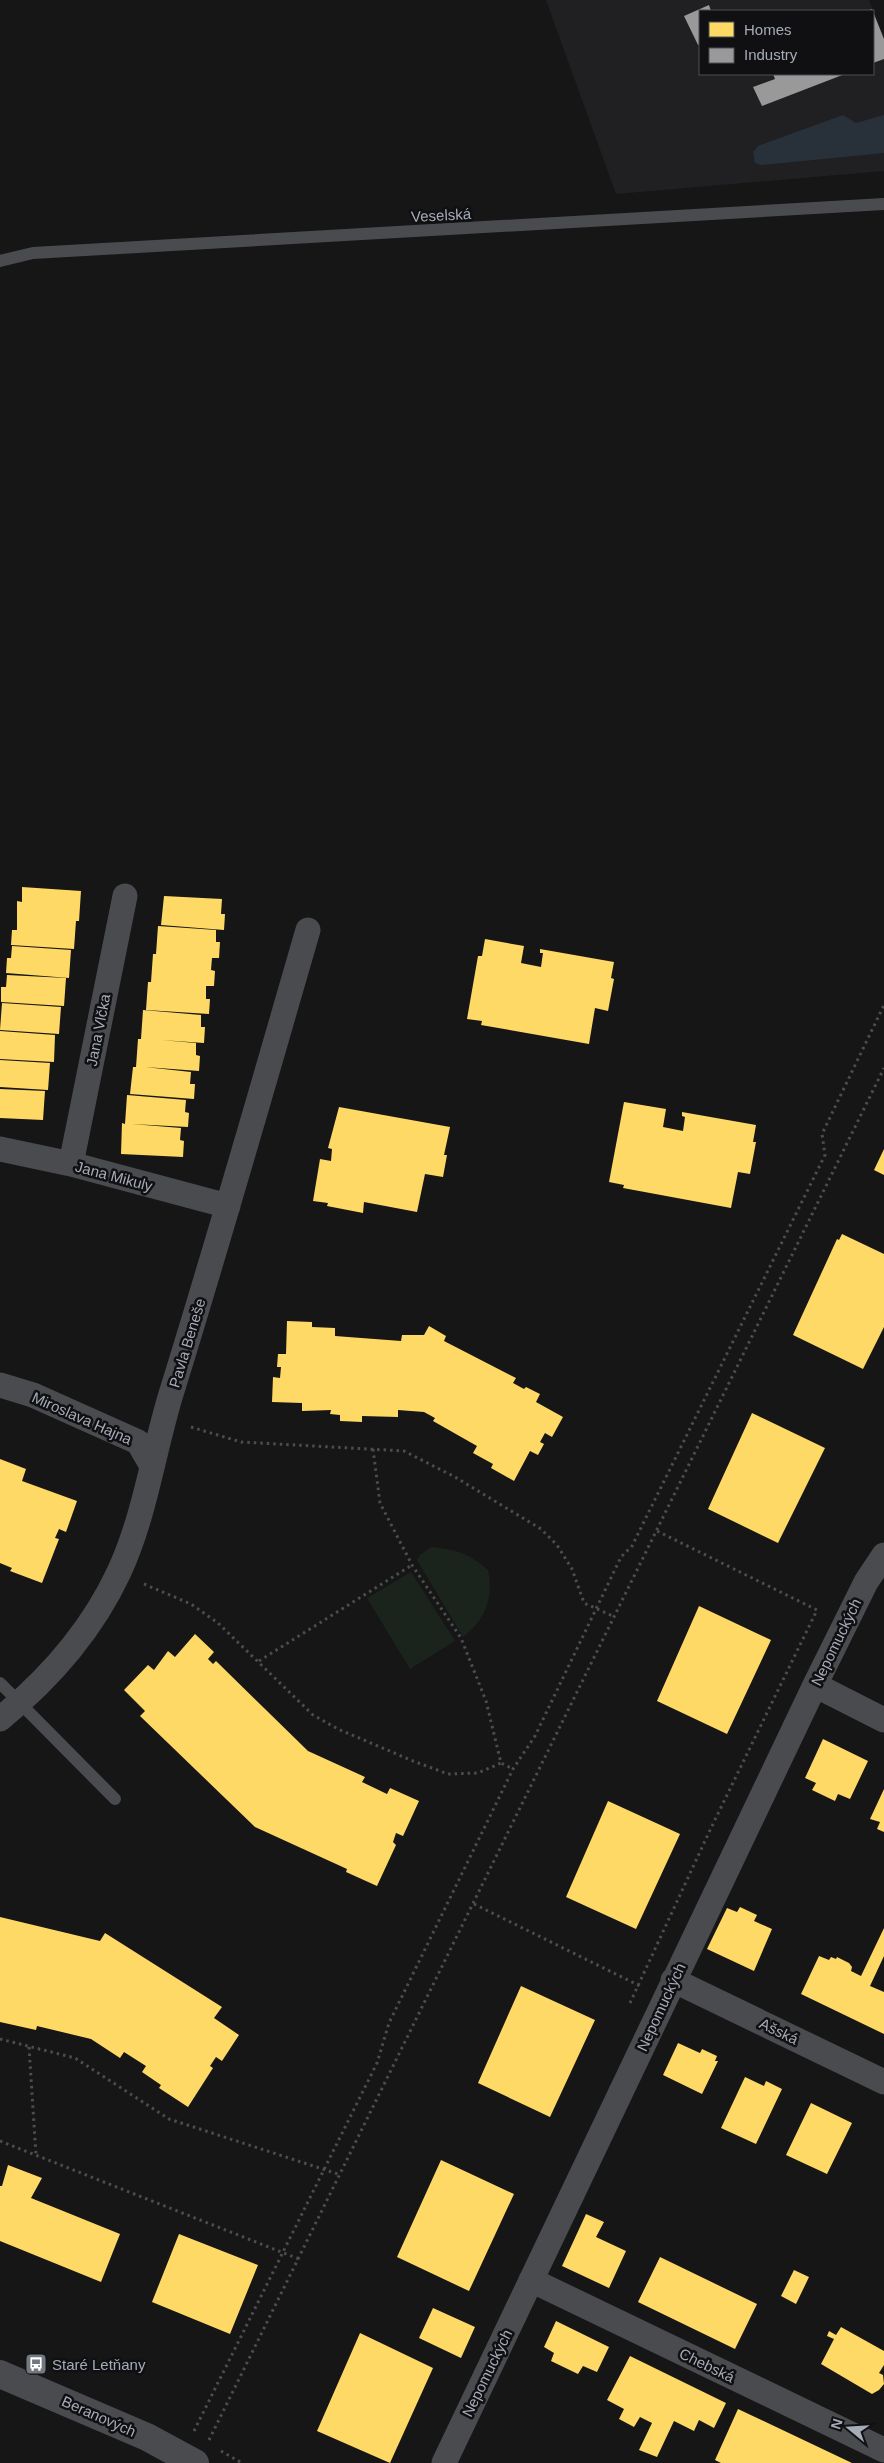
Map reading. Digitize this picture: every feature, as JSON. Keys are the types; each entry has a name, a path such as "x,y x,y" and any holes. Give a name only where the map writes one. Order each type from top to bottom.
{"street":[{"name":"Jana Vlčka","path":"71,1164 125,896"},
{"name":"Pavla Beneše","path":"0,1719 52,1672 88,1625 119,1572 143,1504 164,1418 308,930"},
{"name":"Jana Mikuly","path":"0,1149 71,1164 228,1206"},
{"name":"Miroslava Hajna","path":"0,1385 33,1394 138,1442 152,1466"},
{"name":"Nepomuckých","path":"444,2463 815,1685 866,1582 884,1555"},
{"path":"815,1685 884,1720"},
{"name":"Ašská","path":"669,1989 884,2082"},
{"name":"Chebská","path":"531,2280 884,2450"},
{"name":"Beranových","path":"0,2374 147,2437 207,2451"}],"lane":[{"name":"Veselská","path":"0,261 33,253 884,204"},
{"path":"0,1683 115,1799"}],"path":[{"path":"193,2434 377,2063 389,2023 513,1769 535,1736 621,1557 632,1546 825,1155 822,1134 884,1005"},
{"path":"242,2463 207,2451 299,2259 884,1068"},
{"path":"164,1418 241,1442 404,1451 455,1477 541,1529 557,1545 572,1569 584,1603 615,1617"},
{"path":"373,1449 380,1503 412,1565 461,1638 486,1700 501,1763"},
{"path":"626,2012 817,1610 657,1531"},
{"path":"260,1661 412,1565"},
{"path":"119,1572 191,1604 218,1623 260,1661 314,1715 338,1728 413,1761 448,1774 478,1773 501,1763"},
{"path":"501,1763 513,1769"},
{"path":"474,1904 638,1985 669,1989"},
{"path":"0,2039 75,2058 169,2119 341,2175"},
{"path":"30,2047 36,2155"},
{"path":"0,2141 299,2259"}],"shaded area":[{"path":"546,0 869,0 873,10 699,10 699,75 874,75 874,13 884,39 884,171 616,194"},
{"path":"843,115 856,123 884,115 884,153 761,165 755,163 753,152 758,146"},
{"path":"431,1547 462,1553 488,1570 490,1590 486,1608 477,1623 463,1637 417,1560 420,1555"},
{"path":"411,1572 455,1641 410,1669 367,1598"}],"building: Homes":[{"path":"22,887 81,891 79,921 76,921 74,949 11,945 12,930 17,930 17,901 22,902"},
{"path":"164,896 222,899 221,914 225,914 224,930 161,925"},
{"path":"158,926 216,930 216,942 220,942 219,958 212,958 211,970 215,971 214,986 206,986 206,999 210,999 209,1014 146,1010 153,954 156,954"},
{"path":"485,939 524,946 521,963 541,967 543,953 540,953 540,949 614,962 611,978 614,979 608,1011 595,1008 589,1044 481,1025 482,1021 467,1019 478,956 482,956"},
{"path":"12,946 71,950 69,978 6,973 7,958 11,958"},
{"path":"7,975 66,978 64,1006 1,1002 1,987 6,987"},
{"path":"2,1003 61,1007 59,1034 0,1030"},
{"path":"143,1010 201,1015 201,1027 205,1027 204,1043 161,1040 196,1043 196,1055 200,1056 199,1071 145,1067 191,1072 190,1084 195,1084 194,1099 130,1094 133,1067 136,1067 138,1039 141,1039"},
{"path":"0,1031 55,1035 54,1062 0,1059"},
{"path":"0,1060 50,1063 48,1090 0,1087"},
{"path":"0,1089 45,1091 43,1120 0,1118"},
{"path":"127,1095 186,1100 185,1112 189,1113 188,1127 132,1124 181,1128 180,1140 184,1141 183,1157 121,1154 122,1123 125,1124"},
{"path":"624,1102 666,1109 663,1127 683,1131 685,1117 682,1116 682,1112 756,1125 753,1142 756,1142 750,1174 738,1172 731,1208 623,1188 624,1185 609,1182"},
{"path":"339,1107 450,1127 444,1155 447,1155 443,1177 425,1174 417,1212 364,1202 363,1213 327,1206 328,1203 313,1201 320,1159 331,1161 332,1149 328,1148"},
{"path":"884,1149 884,1175 874,1170"},
{"path":"842,1234 884,1254 884,1327 863,1369 793,1335 837,1239 839,1240"},
{"path":"287,1321 312,1322 312,1327 335,1328 335,1336 401,1341 402,1335 424,1335 429,1326 446,1336 444,1341 516,1378 513,1383 540,1394 536,1402 563,1417 552,1437 545,1433 540,1442 544,1444 538,1455 530,1451 514,1481 491,1468 493,1464 473,1453 477,1446 433,1421 435,1418 424,1412 398,1410 398,1417 362,1416 362,1422 340,1421 340,1415 330,1414 331,1410 302,1411 302,1403 272,1402 273,1377 280,1378 281,1367 277,1367 278,1354 286,1354"},
{"path":"752,1413 825,1448 778,1543 708,1509"},
{"path":"0,1459 26,1469 22,1481 77,1501 66,1532 59,1529 55,1538 59,1539 42,1583 10,1571 12,1568 0,1563"},
{"path":"699,1606 771,1640 727,1734 657,1701"},
{"path":"195,1634 214,1652 208,1659 213,1664 216,1661 308,1751 365,1777 362,1782 387,1794 390,1788 419,1801 403,1836 396,1833 393,1842 396,1845 377,1886 346,1872 347,1869 255,1827 140,1716 145,1711 124,1690 148,1665 154,1670 168,1651 175,1657"},
{"path":"823,1739 868,1761 850,1799 838,1794 835,1801 812,1790 816,1783 805,1778"},
{"path":"884,1789 884,1832 877,1829 880,1822 870,1819"},
{"path":"608,1801 680,1834 636,1929 566,1897"},
{"path":"740,1907 757,1915 754,1921 772,1929 754,1971 707,1949 727,1908 737,1912"},
{"path":"0,1917 100,1941 105,1933 222,2007 214,2018 239,2035 222,2061 216,2057 210,2066 213,2068 188,2107 159,2088 161,2085 142,2072 146,2066 124,2052 120,2058 91,2039 37,2026 36,2030 0,2022"},
{"path":"884,1928 884,1956 870,1986 884,1992 884,2034 801,1994 819,1956 829,1960 831,1957 836,1959 837,1957 849,1963 852,1967 851,1971 861,1976"},
{"path":"521,1986 595,2020 550,2117 478,2083"},
{"path":"678,2043 700,2053 702,2049 717,2056 715,2061 718,2061 702,2094 663,2075"},
{"path":"745,2077 764,2086 766,2081 782,2089 756,2144 721,2128"},
{"path":"811,2103 852,2123 827,2174 786,2155"},
{"path":"441,2160 514,2194 469,2291 397,2257"},
{"path":"8,2165 42,2178 31,2198 120,2234 101,2282 0,2241 0,2186 2,2186"},
{"path":"586,2214 604,2222 596,2237 626,2251 609,2288 562,2266"},
{"path":"179,2234 258,2265 230,2334 152,2302"},
{"path":"660,2257 757,2304 735,2349 638,2302"},
{"path":"794,2270 809,2277 796,2304 781,2296"},
{"path":"433,2308 475,2327 461,2358 419,2338"},
{"path":"556,2321 609,2347 597,2372 583,2366 578,2374 551,2361 554,2353 544,2347"},
{"path":"841,2327 884,2351 884,2365 879,2373 883,2375 884,2384 872,2394 821,2364 834,2339 827,2336 829,2331 836,2335"},
{"path":"360,2333 433,2368 390,2463 317,2431"},
{"path":"630,2356 726,2403 714,2428 699,2420 694,2431 674,2421 657,2457 639,2450 652,2423 640,2417 634,2427 619,2419 624,2409 607,2400"},
{"path":"738,2409 852,2463 721,2463 715,2460"}],"building: Industry":[{"path":"709,5 711,10 699,10 699,44 698,45 684,16"},
{"path":"874,14 884,39 884,59 874,63"},
{"path":"773,75 842,75 762,106 753,87 775,79"}],"place":[{"name":"Staré Letňany","path":"36,2364"}]}
